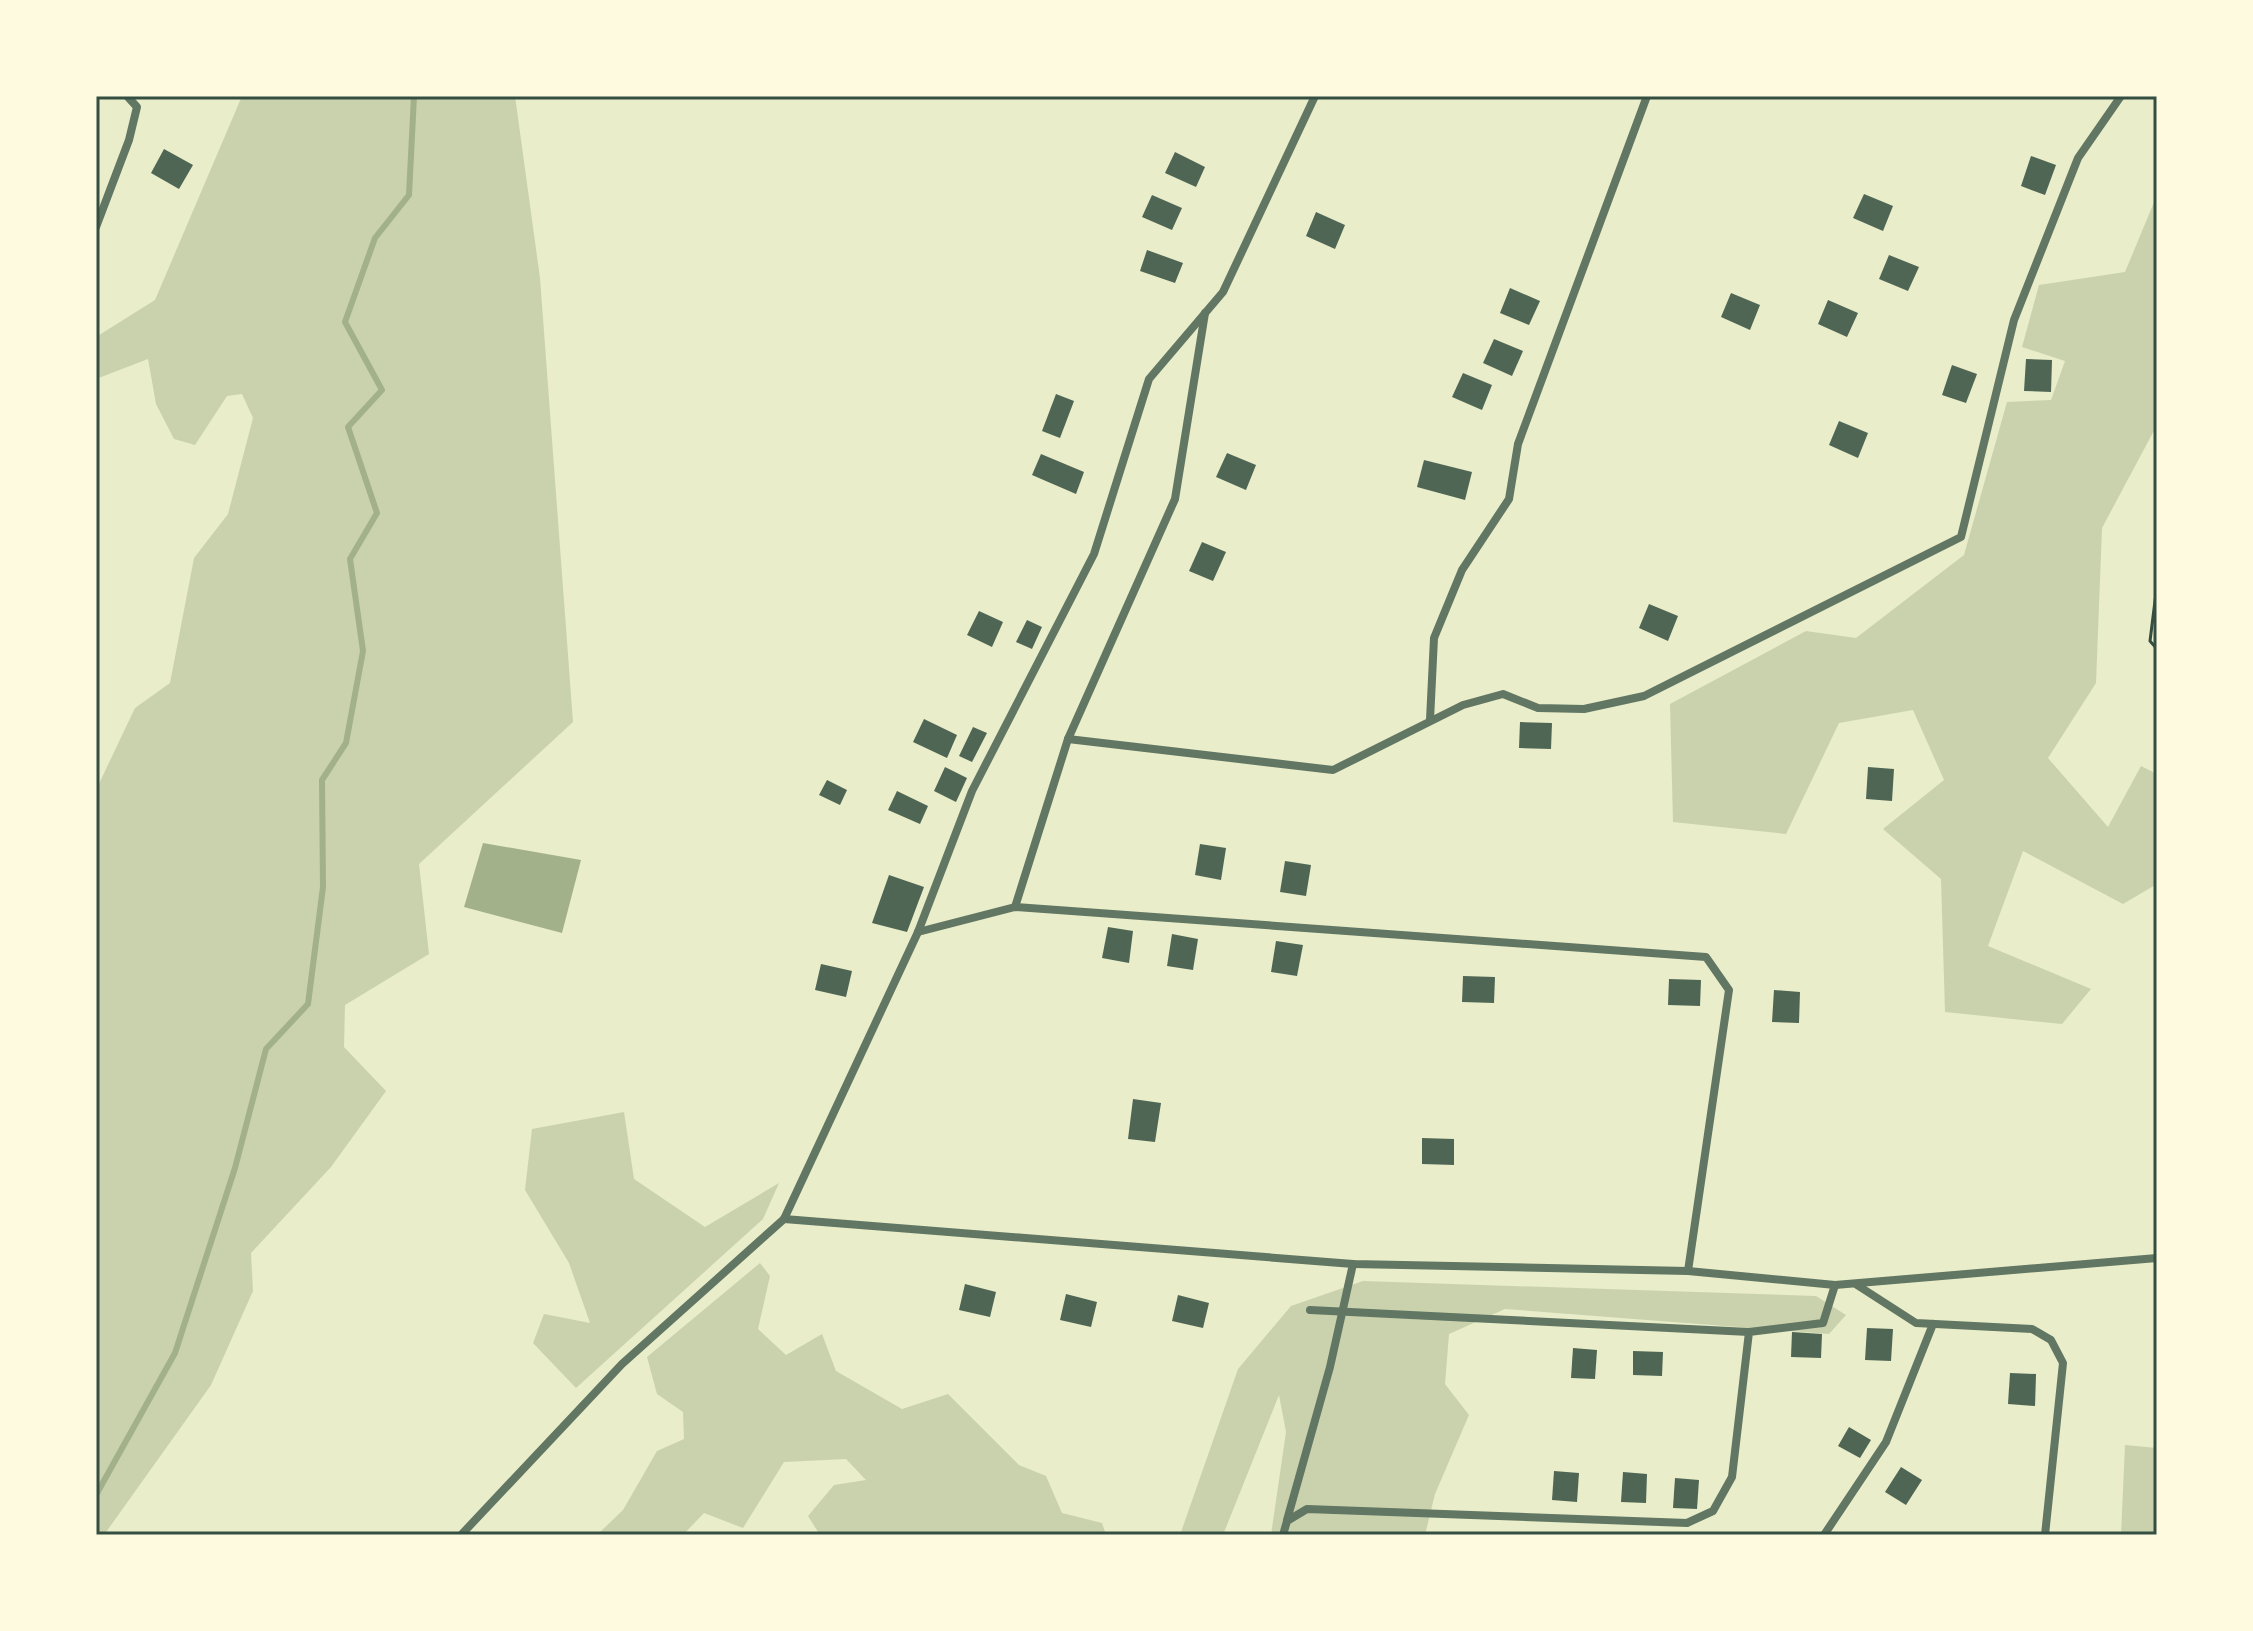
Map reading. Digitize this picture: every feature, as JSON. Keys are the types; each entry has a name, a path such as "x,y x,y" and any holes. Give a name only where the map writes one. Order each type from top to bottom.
{"street":[{"path":"96,227 132,129 137,107 127,96"},
{"path":"461,1535 622,1364 784,1219 918,932 972,791 1094,554 1149,379 1223,292 1315,96"},
{"path":"1430,720 1434,638 1462,570 1509,499 1518,444 1647,96"},
{"path":"1068,739 1333,770 1463,705 1503,694 1538,708 1584,709 1644,696 1961,537 2014,320 2078,158 2121,96"},
{"path":"1015,907 1068,739 1175,499 1205,313"},
{"path":"918,932 1015,907 1706,957 1729,990 1688,1271"},
{"path":"784,1219 1353,1264 1688,1271 1835,1285 2157,1258"},
{"path":"1283,1535 1344,1312 1353,1264"},
{"path":"1310,1310 1749,1332 1823,1323 1835,1285"},
{"path":"1856,1285 1916,1323 2032,1329 2051,1340 2063,1363 2045,1535"},
{"path":"1824,1535 1886,1442 1933,1324"},
{"path":"1287,1521 1307,1509 1687,1523 1713,1511 1732,1477 1749,1332"}],"path":[{"path":"2157,585 2150,641 2157,649"}],"shaded area":[{"path":"242,96 515,96 540,278 573,722 419,864 429,954 345,1005 344,1047 386,1091 331,1167 251,1253 253,1291 211,1385 104,1535 96,1535 96,790 135,708 170,683 194,558 228,514 253,418 242,394 227,396 195,445 174,439 156,404 148,359 96,379 96,337 155,300"},
{"path":"2157,195 2157,425 2102,528 2096,683 2048,758 2108,827 2141,766 2157,774 2157,884 2123,904 2023,851 1988,946 2091,989 2062,1024 1945,1012 1941,879 1883,829 1944,780 1913,710 1839,723 1786,834 1673,822 1670,704 1806,631 1856,638 1964,555 2007,402 2051,400 2065,361 2022,347 2039,285 2125,272"},
{"path":"483,843 581,860 562,933 464,907"},
{"path":"624,1112 634,1179 705,1227 779,1183 763,1219 576,1388 533,1343 544,1314 590,1323 569,1263 525,1190 532,1129"},
{"path":"760,1263 770,1276 758,1329 786,1355 822,1334 836,1371 902,1409 948,1394 1019,1465 1046,1476 1062,1513 1102,1523 1106,1535 820,1535 808,1516 834,1485 866,1480 846,1459 784,1462 743,1528 704,1513 683,1535 597,1535 623,1510 657,1451 684,1439 683,1412 657,1394 647,1357"},
{"path":"1363,1281 1816,1296 1846,1315 1829,1334 1505,1309 1449,1334 1445,1384 1469,1415 1435,1494 1425,1535 1271,1535 1286,1432 1279,1395 1223,1535 1180,1535 1238,1369 1291,1306"},
{"path":"2125,1445 2157,1448 2157,1535 2121,1535"}],"building":[{"path":"164,149 193,165 179,189 151,173"},
{"path":"1175,152 1205,167 1196,187 1165,173"},
{"path":"2031,156 2056,165 2045,195 2021,186"},
{"path":"1864,194 1893,206 1883,231 1853,218"},
{"path":"1152,195 1182,208 1172,230 1142,217"},
{"path":"1316,212 1345,225 1335,249 1306,236"},
{"path":"1147,250 1183,263 1175,283 1140,271"},
{"path":"1889,255 1919,267 1908,291 1879,279"},
{"path":"1510,288 1540,301 1529,325 1500,313"},
{"path":"1731,293 1760,305 1750,330 1721,317"},
{"path":"1828,300 1858,313 1847,337 1818,324"},
{"path":"1494,339 1523,351 1512,376 1483,363"},
{"path":"2026,359 2052,360 2051,392 2024,391"},
{"path":"1952,365 1977,374 1966,403 1942,395"},
{"path":"1463,373 1492,385 1482,410 1452,397"},
{"path":"1056,394 1074,401 1060,438 1042,431"},
{"path":"1839,421 1868,433 1858,458 1829,445"},
{"path":"1227,453 1256,465 1246,490 1216,477"},
{"path":"1041,454 1084,472 1076,494 1032,475"},
{"path":"1424,460 1472,472 1465,500 1417,487"},
{"path":"1202,542 1226,552 1213,581 1189,571"},
{"path":"1649,604 1678,616 1668,641 1639,628"},
{"path":"979,611 1003,622 992,647 967,635"},
{"path":"1027,620 1042,627 1032,649 1016,642"},
{"path":"924,719 957,735 947,758 913,742"},
{"path":"1520,722 1552,723 1551,749 1519,748"},
{"path":"973,727 987,733 972,762 959,756"},
{"path":"945,767 967,778 956,802 934,791"},
{"path":"1868,767 1894,769 1892,801 1866,799"},
{"path":"827,780 847,790 840,805 819,795"},
{"path":"897,791 928,806 920,824 888,810"},
{"path":"1200,844 1226,848 1221,880 1195,875"},
{"path":"1285,861 1311,865 1306,896 1280,892"},
{"path":"889,875 924,887 907,932 872,923"},
{"path":"1108,927 1133,931 1129,963 1102,958"},
{"path":"1172,934 1198,939 1193,970 1167,966"},
{"path":"1276,941 1303,945 1297,976 1271,972"},
{"path":"821,964 852,971 846,997 815,990"},
{"path":"1463,976 1495,977 1494,1003 1462,1002"},
{"path":"1669,979 1701,980 1700,1006 1668,1005"},
{"path":"1774,990 1800,992 1799,1023 1772,1022"},
{"path":"1133,1099 1161,1103 1155,1142 1128,1139"},
{"path":"1422,1138 1454,1139 1454,1165 1422,1164"},
{"path":"965,1284 996,1292 990,1317 959,1310"},
{"path":"1066,1294 1097,1302 1091,1327 1060,1320"},
{"path":"1178,1295 1209,1303 1203,1328 1172,1321"},
{"path":"1867,1328 1893,1329 1891,1361 1865,1360"},
{"path":"1792,1332 1822,1334 1821,1358 1791,1357"},
{"path":"1573,1348 1597,1350 1595,1379 1571,1378"},
{"path":"1633,1351 1663,1352 1662,1376 1633,1375"},
{"path":"2010,1373 2036,1374 2035,1406 2008,1404"},
{"path":"1849,1427 1871,1440 1860,1458 1838,1446"},
{"path":"1901,1467 1922,1480 1906,1505 1885,1492"},
{"path":"1554,1471 1579,1473 1577,1502 1552,1500"},
{"path":"1623,1472 1647,1474 1646,1503 1621,1502"},
{"path":"1675,1478 1699,1480 1697,1509 1673,1508"}],"waterway":[{"path":"96,1495 175,1353 235,1168 266,1049 308,1004 323,887 322,780 346,743 363,651 350,559 377,513 348,427 382,390 345,322 375,238 409,195 414,96"}]}
